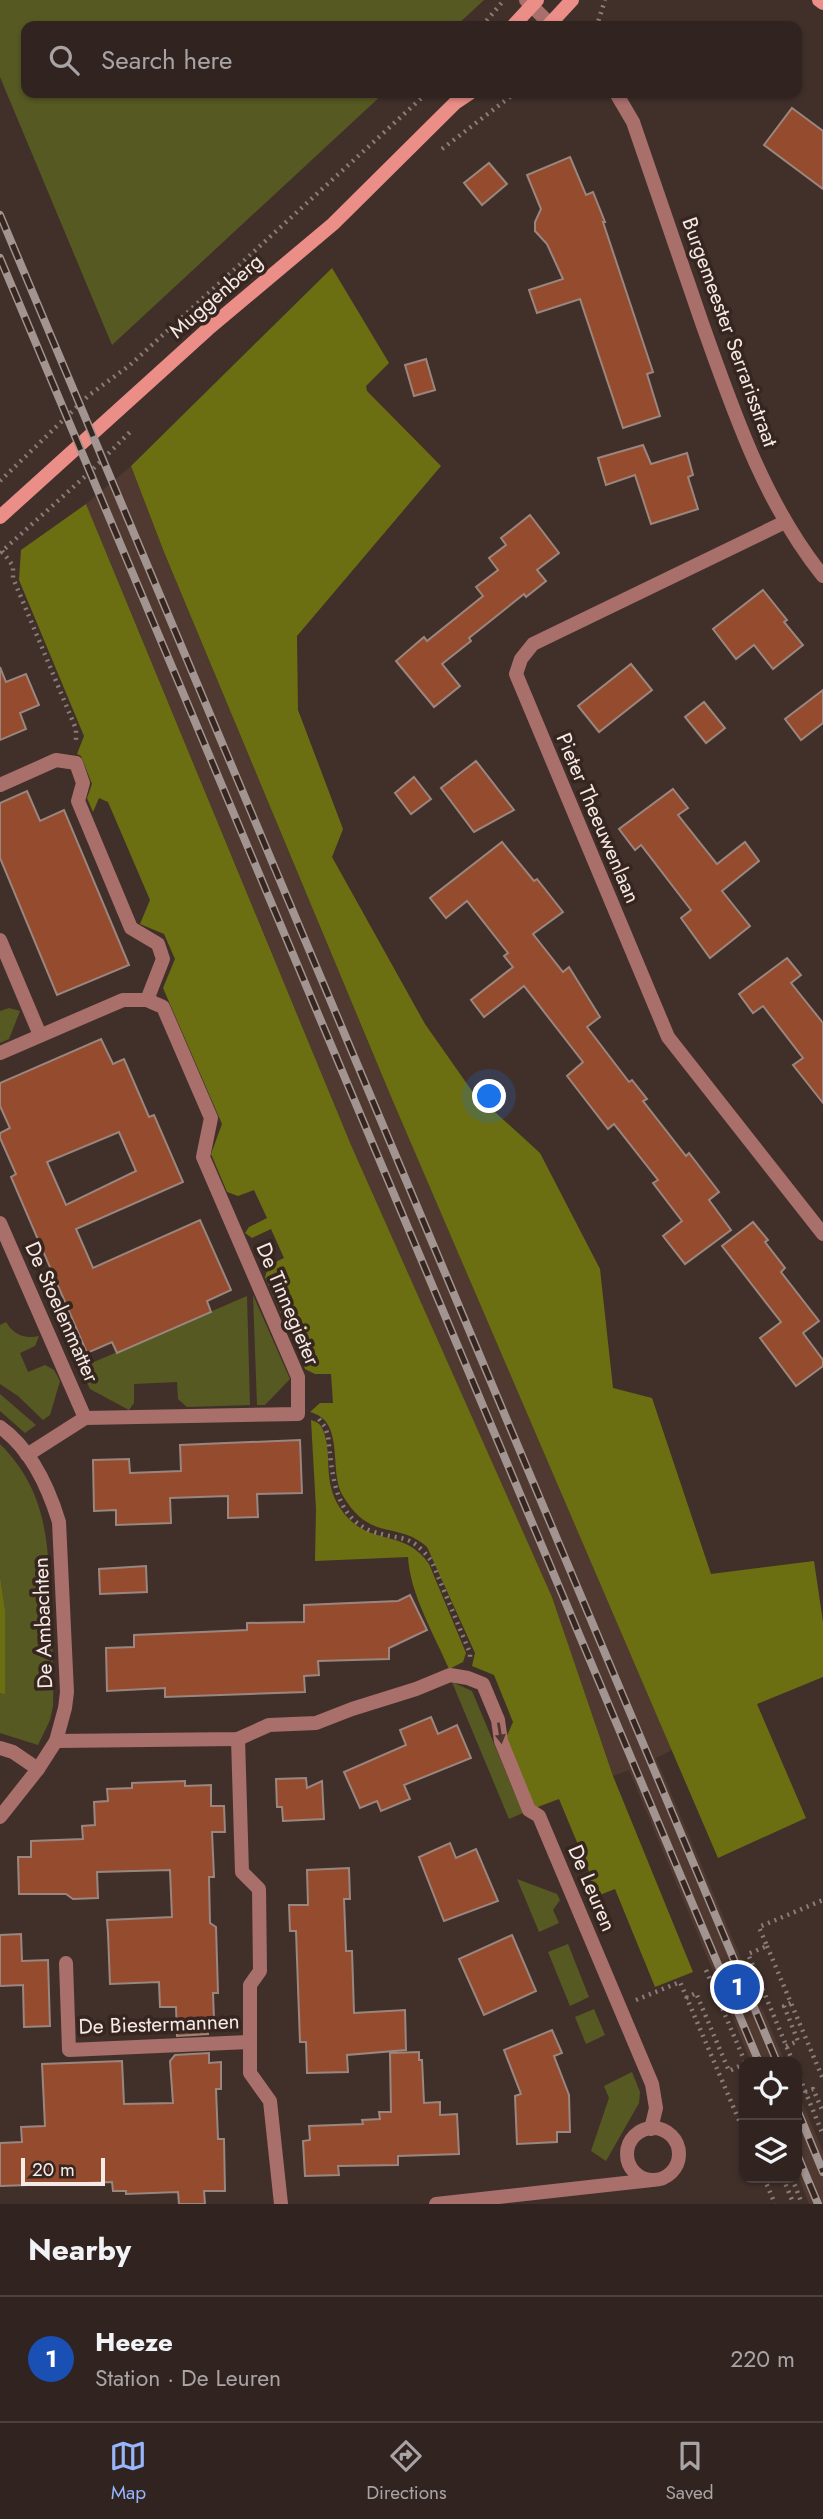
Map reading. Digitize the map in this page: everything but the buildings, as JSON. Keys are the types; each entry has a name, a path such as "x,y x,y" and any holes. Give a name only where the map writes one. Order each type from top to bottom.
{"main road":[{"path":"554,21 572,0"},
{"path":"517,21 531,2"},
{"name":"Muggenberg","path":"0,517 208,329 333,224 458,98"}],"street":[{"path":"531,2 546,21"},
{"name":"Burgemeester Serrarisstraat","path":"619,98 633,122 727,392 756,463 785,522 823,576"},
{"name":"Pieter Theeuwenlaan","path":"785,522 533,644 522,659 516,674 668,1037 823,1234"},
{"path":"0,785 56,761 76,763 83,783 78,801 131,928 158,944 163,959 146,1000 123,1000 0,1053"},
{"path":"0,940 40,1035"},
{"name":"De Tinnegieter","path":"146,1000 163,1007 211,1118 203,1157 298,1377 299,1414"},
{"name":"De Stoelenmatter","path":"0,1223 85,1418"},
{"path":"27,1454 85,1418 299,1414"},
{"name":"De Ambachten","path":"0,1427 27,1454 52,1498 61,1543 67,1692 56,1741 38,1769 0,1817"},
{"path":"56,1741 238,1739 269,1725 316,1723 450,1675 468,1678"},
{"name":"De Leuren","path":"468,1678 483,1684 498,1720 500,1741 529,1810 539,1816 652,2084 656,2108 651,2129"},
{"name":"De Biestermannen","path":"238,1739 242,1872 259,1889 260,1971 250,1985 250,2073 270,2101 281,2204"},
{"path":"0,1748 13,1752 38,1769"},
{"name":"De Biestermannen","path":"66,1963 69,2050 250,2042"},
{"path":"436,2204 652,2180 668,2175 678,2162 679,2153 673,2138 667,2133 651,2129 636,2135 630,2141 627,2159 636,2174 652,2180"},
{"path":"574,2189 575,2204"}],"path":[{"path":"598,21 605,0"},
{"name":"Muggenberg","path":"0,481 88,397 130,365 422,98"},
{"path":"2,551 13,566 13,579 76,729 76,763"},
{"path":"299,1414 318,1419 325,1427 337,1496 346,1509 370,1530 402,1536 415,1543 432,1562 470,1653 468,1678"},
{"path":"823,1900 759,1927 823,2079"},
{"path":"767,1946 748,1954 791,2057"},
{"path":"706,1970 742,2057"},
{"path":"620,2008 680,1982 739,2113"},
{"path":"686,1998 696,1993 729,2071 739,2066"},
{"path":"786,2046 798,2041 784,2006 791,2003"},
{"path":"802,2084 823,2135"},
{"path":"805,2092 813,2089 823,2112"},
{"path":"766,2183 775,2204"},
{"path":"785,2183 792,2200"},
{"path":"794,2183 802,2204"}],"shaded area":[{"path":"0,0 484,0 461,21 21,21 21,98 379,98 112,345 0,77"},
{"path":"332,268 389,363 366,386 367,391 441,466 297,636 298,710 343,829 332,857 425,1024 472,1091 540,1153 600,1269 613,1388 652,1398 711,1574 814,1561 823,1622 823,1677 757,1704 806,1818 718,1858 392,1099 164,552 131,466"},
{"path":"131,466 164,552 392,1099 672,1750 656,1758 783,2057 749,2057 629,1770 613,1776 552,1597 351,1145 86,504"},
{"path":"86,504 351,1145 552,1597 613,1776 693,1972 655,1987 615,1889 587,1900 582,1886 589,1871 559,1799 535,1808 506,1738 513,1722 494,1675 472,1666 475,1653 427,1547 405,1534 374,1526 364,1520 353,1511 343,1496 328,1425 321,1417 310,1412 320,1403 333,1403 331,1374 315,1374 305,1369 265,1277 269,1265 284,1258 271,1229 252,1238 245,1233 249,1227 267,1218 254,1190 238,1196 227,1192 211,1154 222,1124 163,988 175,959 164,934 140,924 150,900 108,802 99,798 93,812 87,798 92,784 81,756 77,754 84,736 19,580 21,550"},
{"path":"9,1008 20,1011 9,1039 0,1043 0,1011"},
{"path":"253,1295 290,1379 265,1405 257,1405"},
{"path":"247,1296 250,1405 187,1407 178,1399 177,1382 134,1384 134,1403 129,1410 90,1389 80,1368"},
{"path":"6,1322 20,1335 39,1336 35,1346 20,1353 28,1372 45,1365 54,1370 60,1381 50,1415 43,1420 18,1396 0,1384 0,1325"},
{"path":"0,1394 36,1425 25,1433 0,1411"},
{"path":"311,1420 321,1426 326,1439 331,1488 340,1508 362,1529 408,1545 419,1552 429,1564 466,1653 463,1662 449,1669 418,1599 408,1557 315,1561 316,1509"},
{"path":"0,1444 29,1482 37,1502 47,1544 53,1706 50,1720 38,1745 0,1733 0,1693 5,1693 5,1609 0,1576"},
{"path":"0,1576 5,1609 5,1694 0,1693"},
{"path":"452,1682 472,1691 523,1813 509,1819"},
{"path":"517,1879 557,1894 560,1900 553,1910 559,1923 539,1932"},
{"path":"568,1944 589,1997 570,2006 548,1952"},
{"path":"594,2009 605,2035 586,2044 575,2017"},
{"path":"632,2072 640,2092 639,2103 606,2161 591,2151 609,2098 604,2086"},
{"path":"802,2102 823,2152 823,2204 809,2204 801,2183"}],"railway":[{"path":"0,215 775,2057"},
{"path":"0,258 757,2057"},
{"path":"802,2120 823,2172"},
{"path":"802,2166 818,2204"}],"place":[{"name":"Heeze","path":"737,1987"}]}
